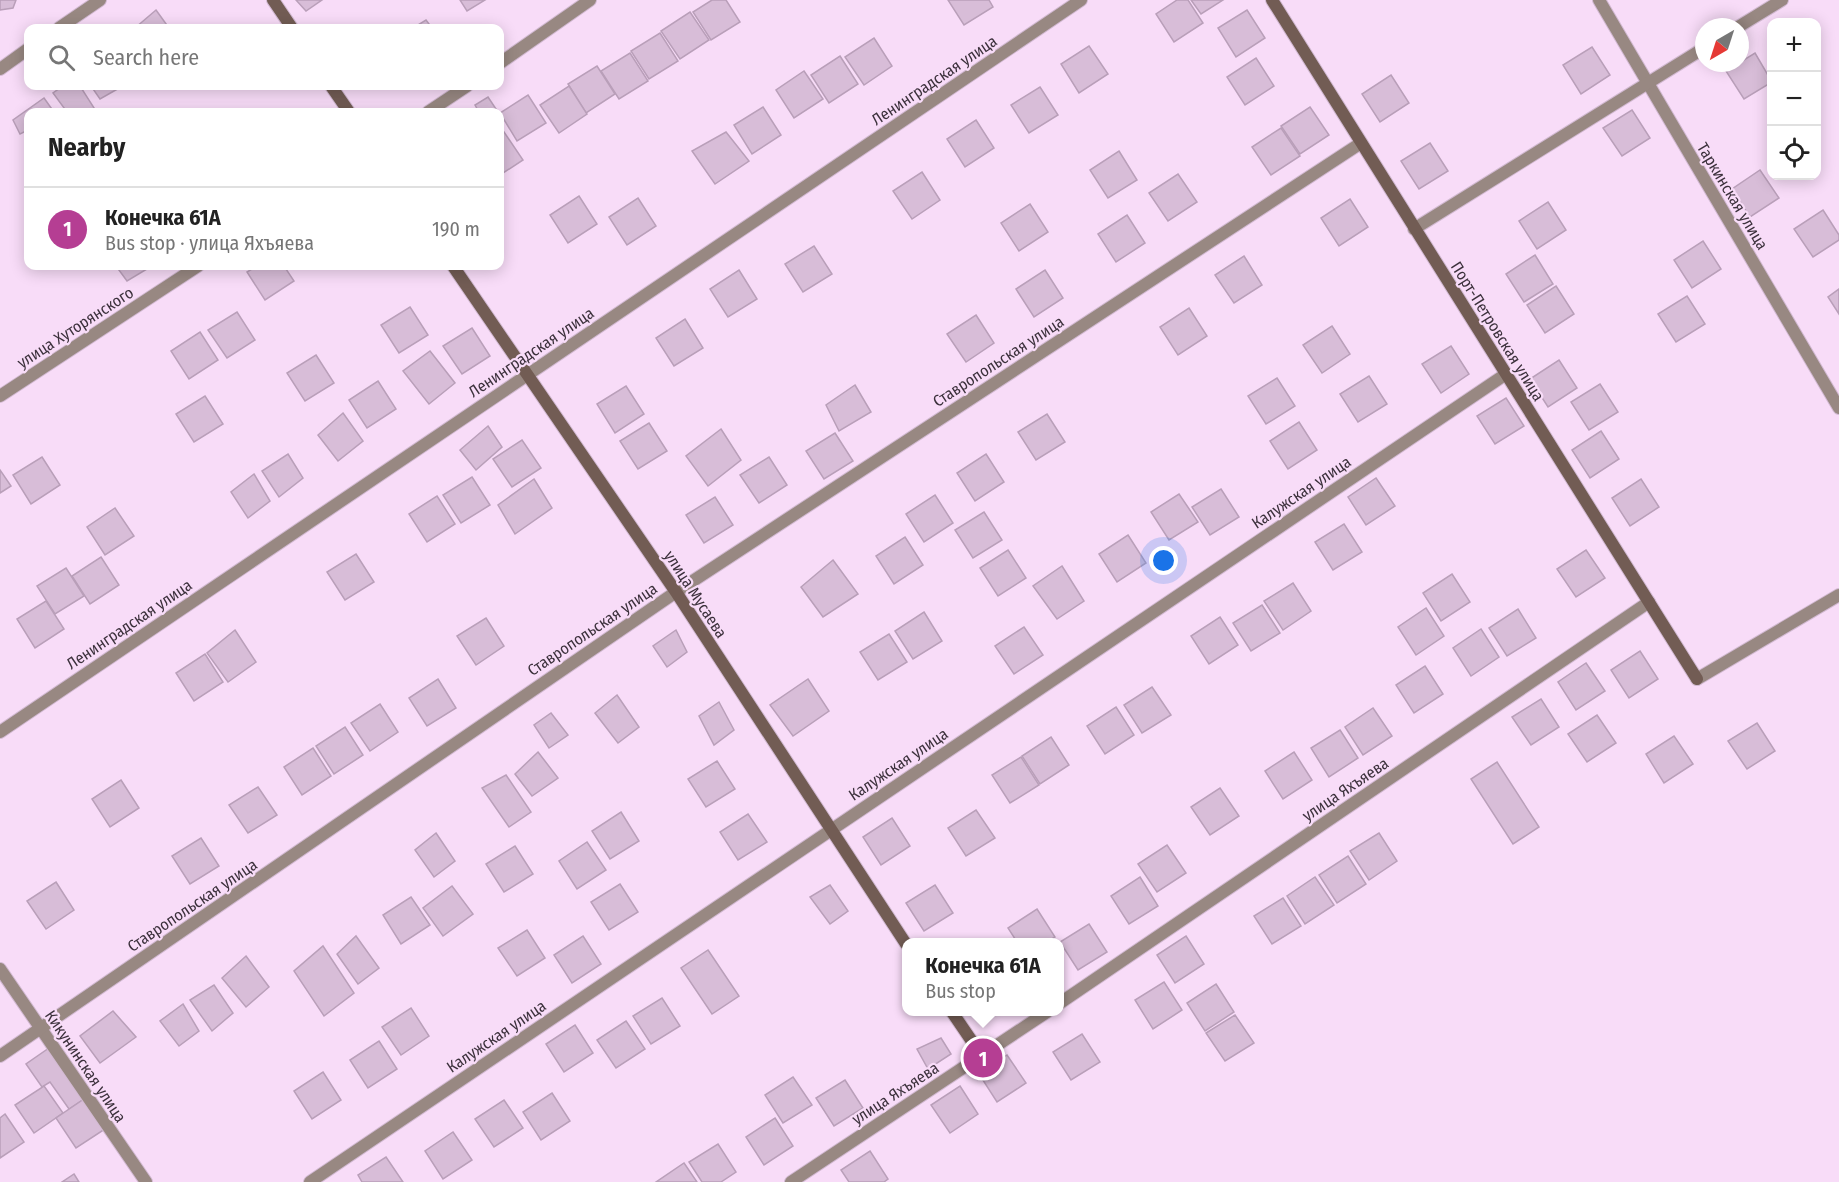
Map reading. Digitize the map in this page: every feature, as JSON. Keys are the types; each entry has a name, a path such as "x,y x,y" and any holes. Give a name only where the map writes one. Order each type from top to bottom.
{"street":[{"path":"65,24 100,0"},
{"path":"273,0 289,24"},
{"path":"504,60 591,0"},
{"name":"Ленинградская улица","path":"0,732 1081,0"},
{"name":"Порт-Петровская улица","path":"1272,0 1697,679 1839,596"},
{"name":"Таркинская улица","path":"1599,0 1839,408"},
{"path":"1749,20 1782,0"},
{"path":"0,69 24,52"},
{"path":"1414,229 1695,54"},
{"path":"334,90 346,108"},
{"path":"434,108 461,90"},
{"name":"Ставропольская улица","path":"0,1056 676,592 1361,143"},
{"name":"улица Хуторянского","path":"0,396 192,270"},
{"name":"улица Мусаева","path":"456,270 676,592 902,938"},
{"name":"Калужская улица","path":"310,1182 1506,374"},
{"name":"улица Яхъяева","path":"1064,1000 1649,602"},
{"name":"Кикунинская улица","path":"0,969 146,1182"},
{"path":"955,1016 982,1056"},
{"name":"улица Яхъяева","path":"790,1182 1040,1016"}],"building":[{"path":"0,0 16,0 13,8 0,10"},
{"path":"296,0 322,0 306,11"},
{"path":"460,0 485,0 467,11"},
{"path":"712,0 726,0 740,22 711,40 693,12"},
{"path":"948,0 989,0 993,7 964,25"},
{"path":"1177,0 1188,0 1203,23 1174,42 1156,14"},
{"path":"1191,0 1223,0 1201,14"},
{"path":"156,10 166,24 140,24"},
{"path":"1247,10 1265,38 1236,57 1218,28"},
{"path":"690,12 709,40 680,59 661,31"},
{"path":"660,33 678,61 649,79 631,51"},
{"path":"874,38 892,66 864,85 845,57"},
{"path":"1089,46 1108,74 1079,93 1061,64"},
{"path":"1592,47 1610,75 1581,94 1563,65"},
{"path":"630,53 648,81 619,99 601,71"},
{"path":"1755,53 1767,73 1767,85 1744,99 1727,72 1749,72 1749,57"},
{"path":"840,56 858,84 829,103 811,75"},
{"path":"1256,58 1274,86 1245,105 1227,77"},
{"path":"597,66 615,94 586,113 568,84"},
{"path":"804,71 823,99 794,118 776,90"},
{"path":"1391,75 1409,103 1380,122 1362,94"},
{"path":"569,86 587,114 559,133 540,105"},
{"path":"1040,87 1058,115 1029,133 1011,105"},
{"path":"57,90 83,90 94,108 64,108 53,93"},
{"path":"94,90 116,90 100,99"},
{"path":"528,95 546,123 517,141 504,120 504,110"},
{"path":"488,97 495,108 477,108 475,105"},
{"path":"44,98 51,108 30,108"},
{"path":"763,107 781,135 752,154 734,125"},
{"path":"1310,107 1329,135 1300,154 1281,126"},
{"path":"1632,110 1650,138 1622,156 1603,128"},
{"path":"24,112 24,132 20,134 13,120"},
{"path":"976,120 994,148 965,167 947,139"},
{"path":"1281,128 1300,156 1271,175 1252,147"},
{"path":"504,132 523,160 504,172"},
{"path":"726,132 749,161 715,184 692,151"},
{"path":"1430,143 1448,171 1419,189 1401,161"},
{"path":"1119,151 1137,180 1108,198 1090,170"},
{"path":"1760,170 1779,198 1750,217 1732,189"},
{"path":"922,172 940,200 912,219 893,191"},
{"path":"1178,174 1197,202 1168,221 1149,193"},
{"path":"579,196 597,224 568,243 550,215"},
{"path":"638,198 656,226 627,245 609,217"},
{"path":"1350,199 1368,227 1339,246 1321,218"},
{"path":"1548,202 1566,230 1537,249 1519,221"},
{"path":"1030,204 1048,232 1019,251 1001,223"},
{"path":"1823,210 1839,235 1839,240 1813,257 1794,229"},
{"path":"1127,215 1145,243 1116,262 1098,234"},
{"path":"1703,241 1721,269 1692,288 1674,260"},
{"path":"814,246 832,274 803,292 785,264"},
{"path":"1535,255 1553,284 1524,302 1506,274"},
{"path":"1244,256 1262,285 1234,303 1215,275"},
{"path":"119,270 145,270 127,281"},
{"path":"250,270 287,270 294,281 265,300 247,272"},
{"path":"739,270 757,299 728,317 710,289"},
{"path":"1045,270 1063,298 1034,317 1016,289"},
{"path":"1556,286 1574,314 1545,333 1527,305"},
{"path":"1839,289 1839,314 1828,297"},
{"path":"1687,296 1705,324 1676,342 1658,314"},
{"path":"410,307 428,335 399,353 381,325"},
{"path":"1189,308 1207,336 1178,355 1160,327"},
{"path":"237,312 255,340 227,358 208,330"},
{"path":"976,315 994,343 966,362 947,334"},
{"path":"685,319 703,348 674,366 656,338"},
{"path":"1332,326 1350,354 1322,373 1303,345"},
{"path":"472,328 490,356 462,374 443,346"},
{"path":"200,332 218,360 189,379 171,351"},
{"path":"1451,346 1469,374 1441,393 1422,364"},
{"path":"430,351 455,383 429,404 403,371"},
{"path":"316,355 334,383 305,401 287,373"},
{"path":"1559,360 1577,388 1548,407 1530,379"},
{"path":"1369,376 1387,404 1358,422 1340,394"},
{"path":"1277,378 1295,406 1266,424 1248,396"},
{"path":"378,381 396,409 367,428 349,400"},
{"path":"1600,384 1618,412 1589,430 1571,402"},
{"path":"855,385 871,412 839,431 826,405"},
{"path":"626,386 644,414 615,433 597,404"},
{"path":"205,396 223,424 194,442 176,414"},
{"path":"1506,398 1524,426 1495,444 1477,416"},
{"path":"343,413 363,441 338,461 318,435"},
{"path":"1047,414 1065,442 1036,460 1018,432"},
{"path":"1299,422 1317,450 1288,469 1270,441"},
{"path":"649,423 667,451 638,469 620,441"},
{"path":"488,426 502,447 476,470 460,450"},
{"path":"721,429 741,460 708,486 686,456"},
{"path":"1601,431 1619,459 1590,478 1572,450"},
{"path":"835,433 853,461 824,479 806,451"},
{"path":"522,440 541,468 512,487 493,459"},
{"path":"288,454 303,478 279,497 262,471"},
{"path":"986,454 1004,482 975,501 957,473"},
{"path":"42,457 60,485 31,504 13,475"},
{"path":"769,457 787,485 759,503 740,475"},
{"path":"0,470 11,486 0,493"},
{"path":"254,474 270,501 248,518 231,492"},
{"path":"472,477 490,505 461,523 443,495"},
{"path":"1376,478 1395,506 1366,525 1348,497"},
{"path":"534,479 552,508 515,534 498,505"},
{"path":"1641,479 1659,507 1630,526 1612,498"},
{"path":"1221,489 1239,517 1210,535 1192,507"},
{"path":"1179,494 1198,522 1169,540 1151,512"},
{"path":"935,495 953,523 924,542 906,514"},
{"path":"437,496 455,524 427,542 409,514"},
{"path":"715,497 733,525 704,543 686,515"},
{"path":"115,508 134,536 105,555 87,527"},
{"path":"984,512 1002,540 973,558 955,530"},
{"path":"1344,524 1362,552 1333,570 1315,542"},
{"path":"1128,535 1146,563 1117,582 1099,554"},
{"path":"905,537 923,565 894,584 876,556"},
{"path":"1008,550 1026,578 998,596 980,568"},
{"path":"1586,550 1605,578 1576,597 1557,569"},
{"path":"356,554 374,582 345,600 327,572"},
{"path":"101,557 119,585 90,604 72,576"},
{"path":"833,560 858,594 823,617 801,587"},
{"path":"1062,566 1084,601 1057,619 1033,586"},
{"path":"66,568 84,596 55,614 37,586"},
{"path":"1452,574 1470,602 1441,621 1423,593"},
{"path":"1293,583 1311,611 1283,630 1264,601"},
{"path":"46,601 64,629 35,648 17,619"},
{"path":"1262,605 1280,633 1251,651 1233,623"},
{"path":"1426,608 1444,636 1416,655 1398,627"},
{"path":"1518,609 1536,638 1507,656 1489,628"},
{"path":"924,612 942,641 913,659 895,631"},
{"path":"1220,617 1238,645 1209,664 1191,636"},
{"path":"486,618 504,646 476,665 457,636"},
{"path":"1024,627 1043,655 1014,674 995,646"},
{"path":"1481,629 1499,657 1471,676 1453,648"},
{"path":"235,630 256,662 228,682 207,653"},
{"path":"676,630 687,652 667,667 653,646"},
{"path":"889,634 907,662 878,680 860,652"},
{"path":"1640,651 1658,679 1629,698 1611,670"},
{"path":"205,654 223,682 194,701 176,673"},
{"path":"1586,663 1605,691 1576,710 1558,682"},
{"path":"1425,666 1443,694 1414,713 1396,685"},
{"path":"438,679 456,708 427,726 409,698"},
{"path":"808,679 829,711 793,736 770,705"},
{"path":"1152,687 1171,715 1142,733 1124,705"},
{"path":"617,695 639,727 618,743 595,713"},
{"path":"1541,699 1559,727 1531,745 1512,717"},
{"path":"719,702 734,730 714,745 699,716"},
{"path":"380,704 398,732 370,751 351,723"},
{"path":"1116,707 1134,735 1105,754 1087,726"},
{"path":"1373,708 1392,736 1363,755 1345,727"},
{"path":"551,713 568,735 549,748 534,725"},
{"path":"1597,715 1616,743 1587,762 1568,734"},
{"path":"1757,723 1775,751 1747,769 1728,741"},
{"path":"345,727 363,755 334,774 316,746"},
{"path":"1340,730 1358,758 1329,777 1311,748"},
{"path":"1674,736 1693,764 1664,783 1646,754"},
{"path":"1051,737 1069,765 1040,784 1022,756"},
{"path":"313,748 331,776 302,795 284,767"},
{"path":"538,752 558,778 532,796 515,774"},
{"path":"1294,752 1312,780 1283,799 1265,771"},
{"path":"1021,757 1039,785 1010,803 992,775"},
{"path":"717,761 735,789 706,807 688,779"},
{"path":"1497,762 1539,827 1513,844 1471,779"},
{"path":"506,775 531,812 509,827 482,788"},
{"path":"121,780 139,808 110,827 92,799"},
{"path":"258,787 277,815 248,833 229,805"},
{"path":"1220,788 1239,816 1210,835 1191,807"},
{"path":"976,810 995,838 966,856 948,828"},
{"path":"621,812 639,841 610,859 592,831"},
{"path":"748,814 767,842 738,860 720,832"},
{"path":"892,818 910,846 881,865 863,837"},
{"path":"436,833 455,861 434,877 415,850"},
{"path":"1379,833 1397,861 1369,880 1350,851"},
{"path":"201,838 219,866 190,884 172,856"},
{"path":"587,842 606,870 577,889 559,861"},
{"path":"1167,845 1186,873 1157,892 1138,864"},
{"path":"515,846 533,874 504,892 486,864"},
{"path":"1348,856 1366,884 1337,903 1319,875"},
{"path":"1140,877 1158,906 1129,924 1111,896"},
{"path":"1315,877 1334,905 1305,924 1287,896"},
{"path":"56,882 74,910 46,929 27,901"},
{"path":"620,884 638,912 609,930 591,902"},
{"path":"830,885 848,911 830,924 810,897"},
{"path":"935,885 953,913 924,931 906,903"},
{"path":"452,886 473,914 443,936 423,908"},
{"path":"411,897 430,925 401,944 383,915"},
{"path":"1283,898 1301,926 1272,944 1254,916"},
{"path":"1037,909 1055,937 1014,938 1008,928"},
{"path":"1089,924 1107,952 1078,970 1064,948 1064,940"},
{"path":"527,930 545,958 517,976 498,948"},
{"path":"356,936 379,968 358,984 337,954"},
{"path":"583,936 601,964 572,983 554,955"},
{"path":"1186,936 1204,964 1175,983 1157,955"},
{"path":"323,946 354,993 324,1016 294,971"},
{"path":"708,950 739,996 712,1014 681,968"},
{"path":"246,956 269,987 246,1007 222,978"},
{"path":"1164,982 1182,1010 1153,1029 1135,1000"},
{"path":"1216,984 1234,1012 1205,1031 1187,1003"},
{"path":"214,985 233,1013 212,1031 190,1000"},
{"path":"662,998 680,1026 651,1044 633,1016"},
{"path":"183,1004 199,1031 179,1046 160,1021"},
{"path":"411,1008 429,1036 401,1055 382,1027"},
{"path":"113,1011 136,1037 100,1063 80,1036"},
{"path":"1235,1015 1254,1043 1225,1061 1206,1033"},
{"path":"626,1021 645,1049 616,1068 597,1040"},
{"path":"575,1025 593,1053 564,1072 546,1044"},
{"path":"1082,1034 1100,1062 1071,1080 1053,1052"},
{"path":"941,1038 951,1054 928,1069 917,1049"},
{"path":"379,1041 397,1069 368,1088 350,1060"},
{"path":"49,1048 84,1099 69,1109 50,1082 42,1087 26,1064"},
{"path":"1007,1055 1026,1083 997,1102 979,1074"},
{"path":"323,1072 341,1100 312,1119 294,1091"},
{"path":"793,1077 812,1105 783,1123 765,1095"},
{"path":"845,1080 863,1108 834,1126 816,1098"},
{"path":"44,1086 63,1113 34,1133 15,1105"},
{"path":"960,1086 978,1114 950,1133 931,1105"},
{"path":"552,1093 570,1121 541,1140 523,1112"},
{"path":"84,1099 105,1129 76,1148 56,1118"},
{"path":"504,1100 523,1128 494,1147 475,1119"},
{"path":"5,1114 24,1142 0,1158 0,1118"},
{"path":"775,1118 793,1146 764,1165 746,1137"},
{"path":"453,1132 472,1160 443,1179 425,1151"},
{"path":"718,1144 736,1172 721,1182 702,1182 689,1162"},
{"path":"870,1151 888,1179 884,1182 849,1182 841,1170"},
{"path":"386,1157 403,1182 362,1182 358,1175"},
{"path":"684,1163 697,1182 656,1182"},
{"path":"74,1174 79,1182 62,1182"}],"place":[{"name":"Конечка 61А","path":"983,1058"}]}
